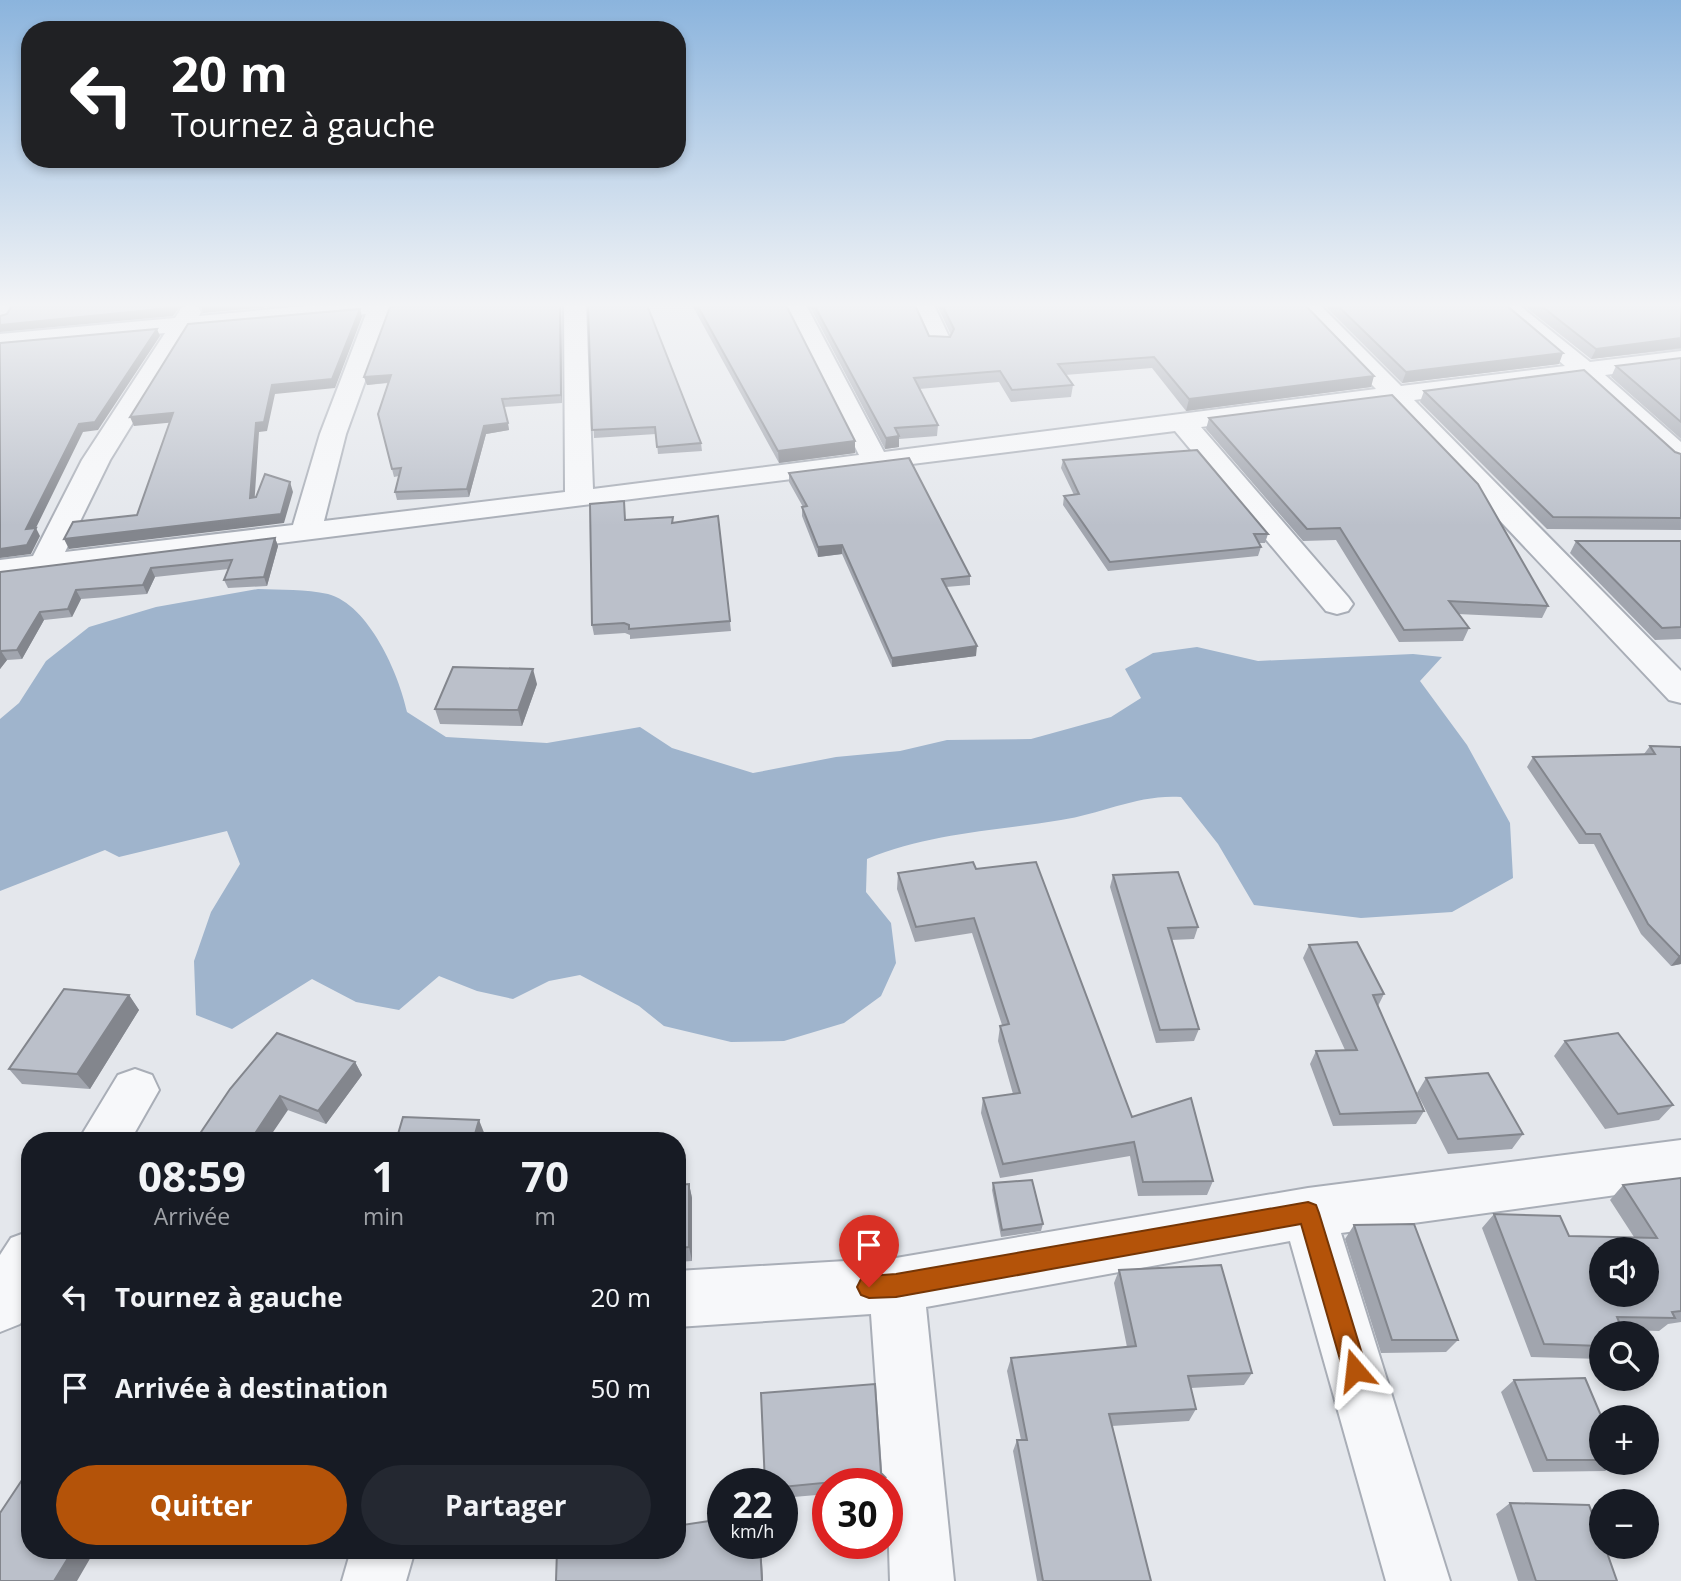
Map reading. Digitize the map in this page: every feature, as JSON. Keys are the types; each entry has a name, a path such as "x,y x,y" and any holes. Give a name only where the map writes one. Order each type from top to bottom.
{"street":[{"path":"44,564 96,460 148,379"},
{"path":"306,532 333,434 355,379"},
{"path":"577,379 579,499"},
{"path":"833,379 875,460"},
{"path":"1378,379 1538,541 1681,692"},
{"path":"0,569 579,499 1515,379"},
{"path":"1595,379 1681,456"},
{"path":"1181,421 1337,604"},
{"path":"1538,541 1577,541"},
{"path":"109,1132 135,1090"},
{"path":"686,1298 896,1285 1308,1213 1681,1163"},
{"path":"1308,1213 1418,1581"},
{"path":"0,1304 21,1271"},
{"path":"896,1285 922,1581"},
{"path":"374,1581 380,1559"}],"water":[{"path":"258,589 320,592 343,601 357,612 369,626 389,661 407,712 446,737 547,743 640,727 672,748 753,773 836,757 900,751 947,740 1031,739 1111,717 1141,698 1125,669 1153,653 1197,647 1258,661 1413,654 1442,657 1420,681 1467,745 1510,823 1513,878 1452,912 1361,918 1254,905 1218,844 1181,797 1150,798 1061,820 914,843 867,859 866,892 891,923 896,963 881,996 844,1023 784,1041 731,1042 664,1026 639,1006 580,975 549,981 513,999 477,991 439,976 399,1010 356,1002 312,979 232,1029 196,1015 194,961 211,912 240,864 227,831 119,857 105,850 0,891 0,719 19,703 46,661 89,627 156,607"}],"building":[{"path":"0,379 124,379 95,422 79,424 26,529 36,528 27,545 0,549"},
{"path":"154,379 332,379 272,385 264,422 256,423 250,498 256,497 265,474 290,482 281,514 64,539 73,522 137,515 173,413 130,417"},
{"path":"390,379 561,379 561,395 502,399 508,423 484,426 467,489 395,492 401,468 392,469 378,414"},
{"path":"590,379 676,379 701,443 657,447 655,427 592,430"},
{"path":"738,379 823,379 855,441 778,451"},
{"path":"854,379 914,379 938,425 895,428 899,436 886,438"},
{"path":"1005,379 1069,379 1073,385 1012,390"},
{"path":"1172,379 1352,379 1189,399"},
{"path":"1517,379 1594,379 1675,452 1681,454 1681,518 1553,517 1424,391"},
{"path":"1631,379 1681,379 1681,422"},
{"path":"1392,395 1478,484 1548,606 1449,601 1469,628 1404,630 1340,528 1307,529 1209,418"},
{"path":"1197,450 1268,534 1254,534 1261,547 1110,562 1064,496 1079,494 1063,460"},
{"path":"909,458 970,576 942,579 977,646 892,658 842,545 818,547 802,507 807,506 789,473"},
{"path":"624,501 625,520 673,517 672,523 718,516 730,621 629,629 629,625 624,623 592,625 590,504"},
{"path":"275,538 264,577 224,580 232,560 151,568 143,585 76,590 68,609 40,612 17,650 0,653 0,572"},
{"path":"1576,541 1681,541 1681,627 1662,628"},
{"path":"453,667 533,669 518,710 435,709"},
{"path":"1650,746 1681,747 1681,956 1648,924 1600,834 1586,834 1533,757 1655,754"},
{"path":"973,862 976,869 1036,862 1132,1117 1191,1098 1213,1181 1143,1182 1134,1142 1003,1164 983,1098 1020,1093 1000,1026 1009,1024 974,918 916,927 898,873"},
{"path":"1178,872 1198,927 1168,928 1199,1029 1160,1030 1113,875"},
{"path":"1357,942 1384,994 1373,995 1424,1111 1340,1114 1316,1051 1357,1050 1309,945"},
{"path":"64,989 129,995 77,1074 9,1069"},
{"path":"277,1033 355,1062 318,1111 280,1096 256,1132 201,1132 230,1089"},
{"path":"1618,1033 1673,1105 1618,1114 1565,1041"},
{"path":"1488,1073 1523,1134 1458,1139 1426,1078"},
{"path":"403,1117 479,1120 476,1132 399,1132"},
{"path":"1681,1178 1681,1311 1672,1312 1675,1318 1617,1317 1619,1321 1589,1321 1589,1346 1544,1344 1494,1214 1560,1216 1569,1236 1613,1237 1589,1237 1589,1307 1659,1307 1659,1237 1656,1237 1623,1185"},
{"path":"1032,1180 1043,1224 1002,1230 993,1183"},
{"path":"686,1184 689,1184 689,1247 686,1247"},
{"path":"1414,1224 1458,1340 1392,1340 1354,1225"},
{"path":"1221,1265 1252,1373 1188,1376 1196,1409 1109,1414 1151,1581 1043,1581 1017,1440 1027,1440 1011,1358 1136,1346 1119,1270"},
{"path":"1585,1378 1596,1405 1589,1405 1589,1460 1547,1460 1514,1380"},
{"path":"875,1384 881,1468 812,1468 812,1484 798,1485 798,1468 764,1468 761,1393"},
{"path":"21,1482 21,1559 67,1559 54,1581 0,1581 0,1513"},
{"path":"1510,1503 1589,1505 1589,1559 1609,1559 1617,1581 1536,1581"},
{"path":"707,1521 707,1559 761,1559 762,1581 556,1581 557,1559 686,1559 686,1524"}],"route":[{"path":"869,1287 896,1285 1308,1213 1355,1370"}]}
